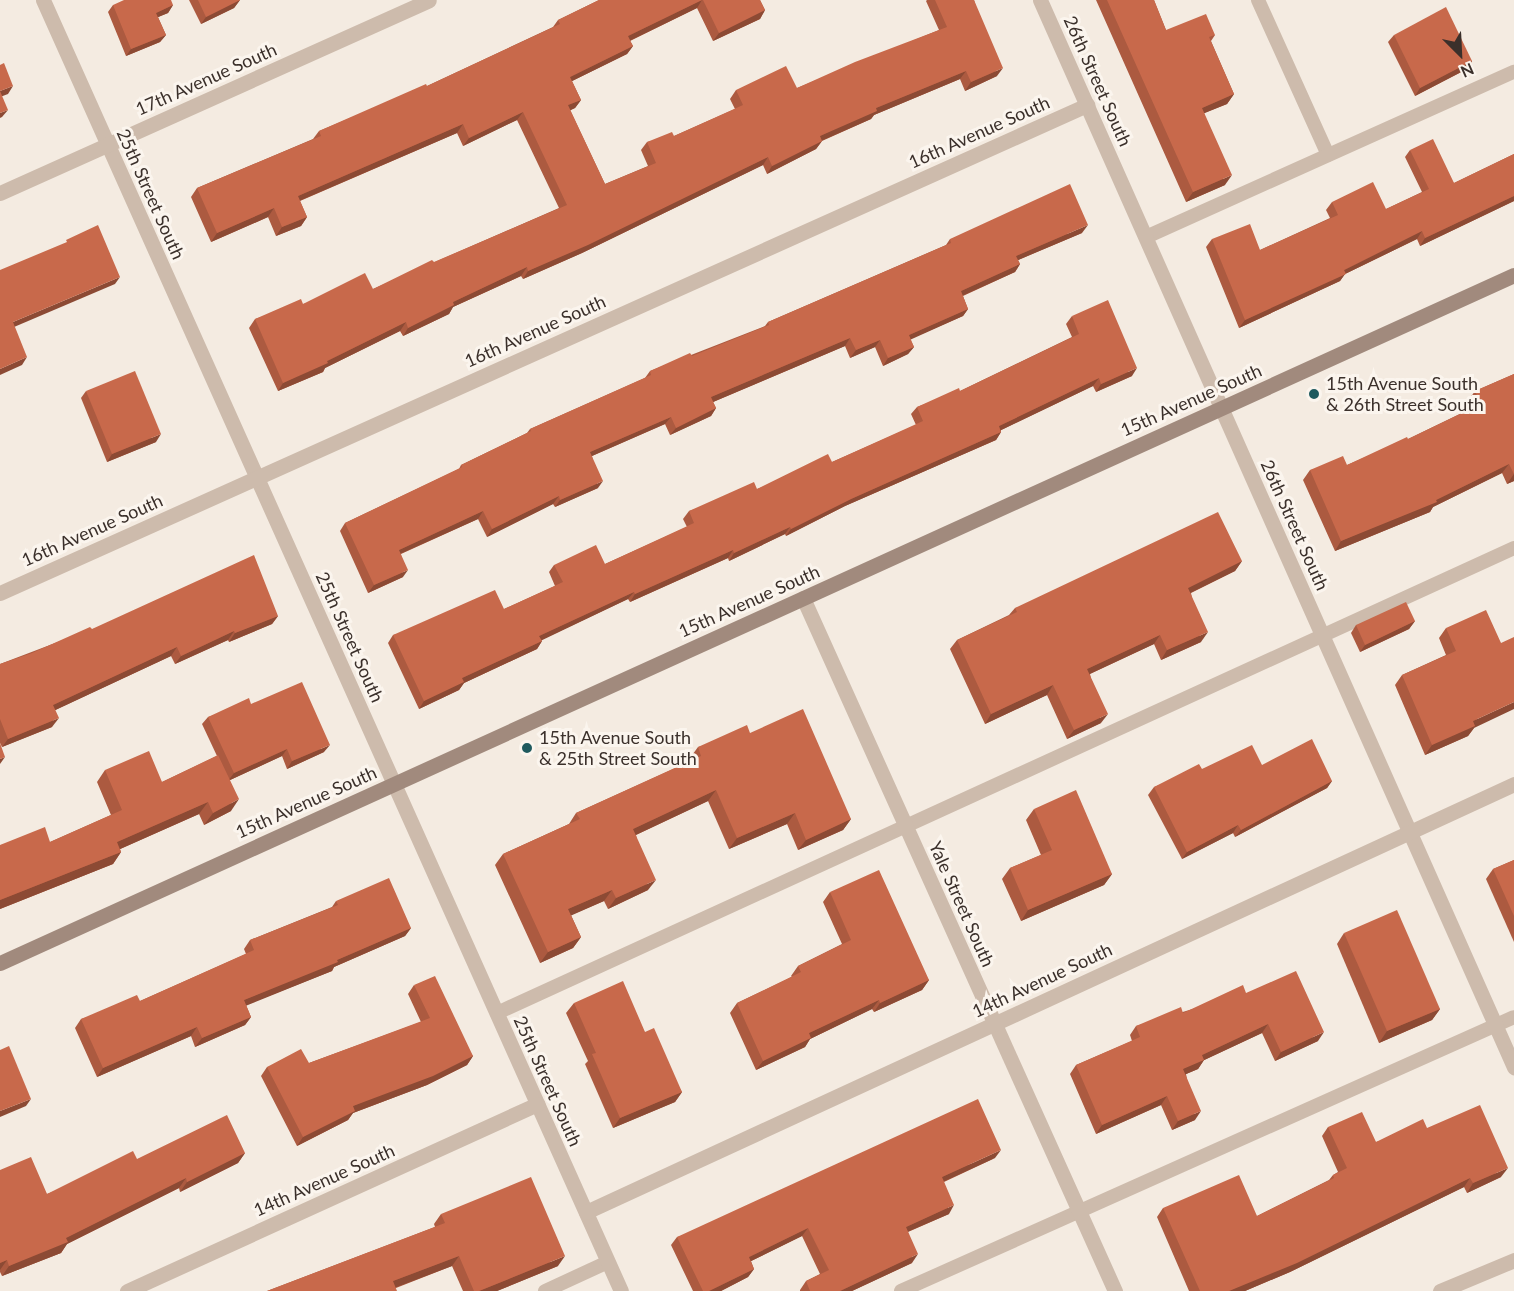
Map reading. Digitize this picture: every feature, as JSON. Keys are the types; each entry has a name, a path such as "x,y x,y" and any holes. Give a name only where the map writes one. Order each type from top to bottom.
{"street":[{"name":"25th Street South","path":"43,0 621,1291"},
{"name":"17th Avenue South","path":"0,193 429,0"},
{"name":"26th Street South","path":"1040,0 1514,1067"},
{"name":"16th Avenue South","path":"0,592 1087,105"},
{"name":"15th Avenue South","path":"0,963 1514,275"},
{"name":"Yale Street South","path":"803,598 1115,1291"},
{"name":"14th Avenue South","path":"586,1212 1514,784"},
{"name":"14th Avenue South","path":"127,1291 537,1104"},
{"path":"1440,1291 1514,1260"}],"lane":[{"path":"1258,0 1328,155"},
{"path":"1146,237 1514,72"},
{"path":"496,1013 1514,548"},
{"path":"901,1291 1514,1017"},
{"path":"545,1291 608,1262"}],"building":[{"path":"124,0 171,0 173,5 156,13 166,35 131,49 113,5"},
{"path":"198,0 240,0 206,17"},
{"path":"599,0 702,0 628,36 633,46 570,77 581,100 568,105 605,184 656,163 647,142 672,132 674,136 743,105 736,90 786,66 797,88 855,62 947,27 935,0 974,0 1003,68 971,82 966,71 876,108 877,111 820,136 822,141 772,166 768,157 588,245 528,271 527,267 453,302 454,305 408,328 406,322 327,361 328,363 283,383 255,319 301,299 303,304 365,273 373,289 432,260 434,262 567,205 523,112 469,138 463,124 298,196 307,217 282,227 274,208 217,233 197,188 321,136 319,131 426,84 427,86 560,24 558,20"},
{"path":"703,0 760,0 765,10 719,33"},
{"path":"1107,0 1154,0 1166,30 1206,14 1215,35 1209,37 1234,94 1202,108 1232,175 1193,192"},
{"path":"1446,7 1472,61 1420,88 1394,35"},
{"path":"4,63 13,86 0,91 0,65"},
{"path":"0,91 8,110 0,113"},
{"path":"1433,139 1454,183 1514,154 1514,196 1425,238 1422,231 1344,270 1346,274 1245,320 1212,239 1250,224 1260,250 1338,215 1332,202 1373,182 1386,209 1429,189 1410,150"},
{"path":"1070,184 1088,225 1016,256 1020,264 961,291 968,309 909,335 914,347 888,358 880,340 856,350 850,338 711,397 716,408 676,428 671,417 590,452 603,481 560,500 559,496 492,529 483,511 399,550 408,570 374,585 345,523 462,467 461,465 531,431 530,429 651,375 650,371 690,353 692,356 769,325 768,322 951,243 950,239"},
{"path":"98,225 120,277 13,322 27,357 0,369 0,270 67,242 66,240"},
{"path":"1108,300 1137,368 1101,384 1099,378 999,426 1001,432 851,499 791,529 790,527 734,553 733,550 635,594 634,592 539,636 542,641 462,678 464,682 424,701 393,635 495,590 504,609 563,582 554,565 596,545 605,564 694,523 689,511 754,482 757,489 828,454 832,462 923,421 917,407 959,388 960,391 1079,334 1072,316"},
{"path":"135,371 161,434 112,454 86,391"},
{"path":"1514,374 1514,474 1509,464 1436,500 1437,502 1341,541 1310,470 1343,456 1347,465 1407,437 1408,439 1481,404 1475,391"},
{"path":"1218,512 1242,561 1188,588 1208,632 1167,650 1160,635 1087,669 1108,714 1074,730 1053,685 991,714 957,640 1017,612 1015,608"},
{"path":"254,555 278,616 235,633 234,631 181,656 177,647 53,705 59,718 8,739 0,719 0,664 32,653 90,627 92,629"},
{"path":"1406,602 1415,621 1365,645 1356,625"},
{"path":"1486,610 1501,643 1514,637 1514,702 1473,721 1475,726 1432,745 1402,675 1456,651 1446,628"},
{"path":"302,682 330,745 292,761 287,749 234,773 208,717 249,698 251,704"},
{"path":"803,709 851,819 806,840 795,813 737,838 716,790 633,829 656,880 616,898 612,890 568,909 581,937 548,952 503,854 580,819 576,813 701,756 698,747 747,725 750,733"},
{"path":"1312,739 1332,781 1241,830 1238,825 1187,852 1154,787 1199,764 1202,769 1252,745 1262,765"},
{"path":"0,743 5,757 0,759"},
{"path":"149,751 162,782 218,755 239,799 213,813 208,802 117,842 121,852 0,900 0,845 45,827 50,842 122,810 105,770"},
{"path":"1076,790 1112,874 1028,910 1010,868 1052,850 1034,809"},
{"path":"1514,860 1514,916 1493,869"},
{"path":"879,870 929,980 880,1003 879,1000 809,1033 811,1038 763,1061 737,1003 801,972 798,966 851,940 830,892"},
{"path":"389,878 411,928 337,960 338,962 244,1000 251,1017 202,1038 197,1027 103,1068 81,1019 137,995 140,1001 254,950 250,940 338,905 336,901"},
{"path":"1397,910 1440,1009 1387,1031 1344,933"},
{"path":"1296,971 1324,1032 1281,1052 1268,1024 1202,1055 1204,1060 1183,1069 1201,1111 1178,1121 1167,1096 1102,1125 1076,1065 1140,1037 1136,1026 1181,1007 1183,1013 1243,985 1246,993"},
{"path":"435,976 473,1056 433,1076 353,1106 355,1111 303,1137 267,1067 301,1049 309,1063 430,1018 414,985"},
{"path":"623,981 645,1032 654,1028 682,1092 620,1118 592,1054 596,1053 574,1003"},
{"path":"9,1046 31,1099 0,1111 0,1050"},
{"path":"978,1099 1001,1150 942,1177 954,1205 906,1227 918,1254 840,1291 810,1291 806,1281 829,1270 808,1228 749,1257 754,1269 709,1291 703,1291 677,1237"},
{"path":"1480,1105 1508,1168 1473,1183 1470,1178 1297,1263 1229,1291 1200,1291 1163,1208 1239,1175 1257,1216 1334,1178 1333,1175 1347,1168 1328,1127 1362,1112 1376,1142 1423,1119 1427,1128"},
{"path":"227,1115 245,1153 187,1182 186,1178 66,1238 68,1242 9,1266 7,1260 0,1263 0,1170 31,1157 47,1194 133,1151 137,1159"},
{"path":"531,1177 565,1256 479,1291 474,1291 459,1256 393,1281 397,1291 267,1291 445,1223 441,1214"}],"place":[{"name":"15th Avenue South & 26th Street South","path":"1314,394"},
{"name":"15th Avenue South & 25th Street South","path":"527,748"}]}
